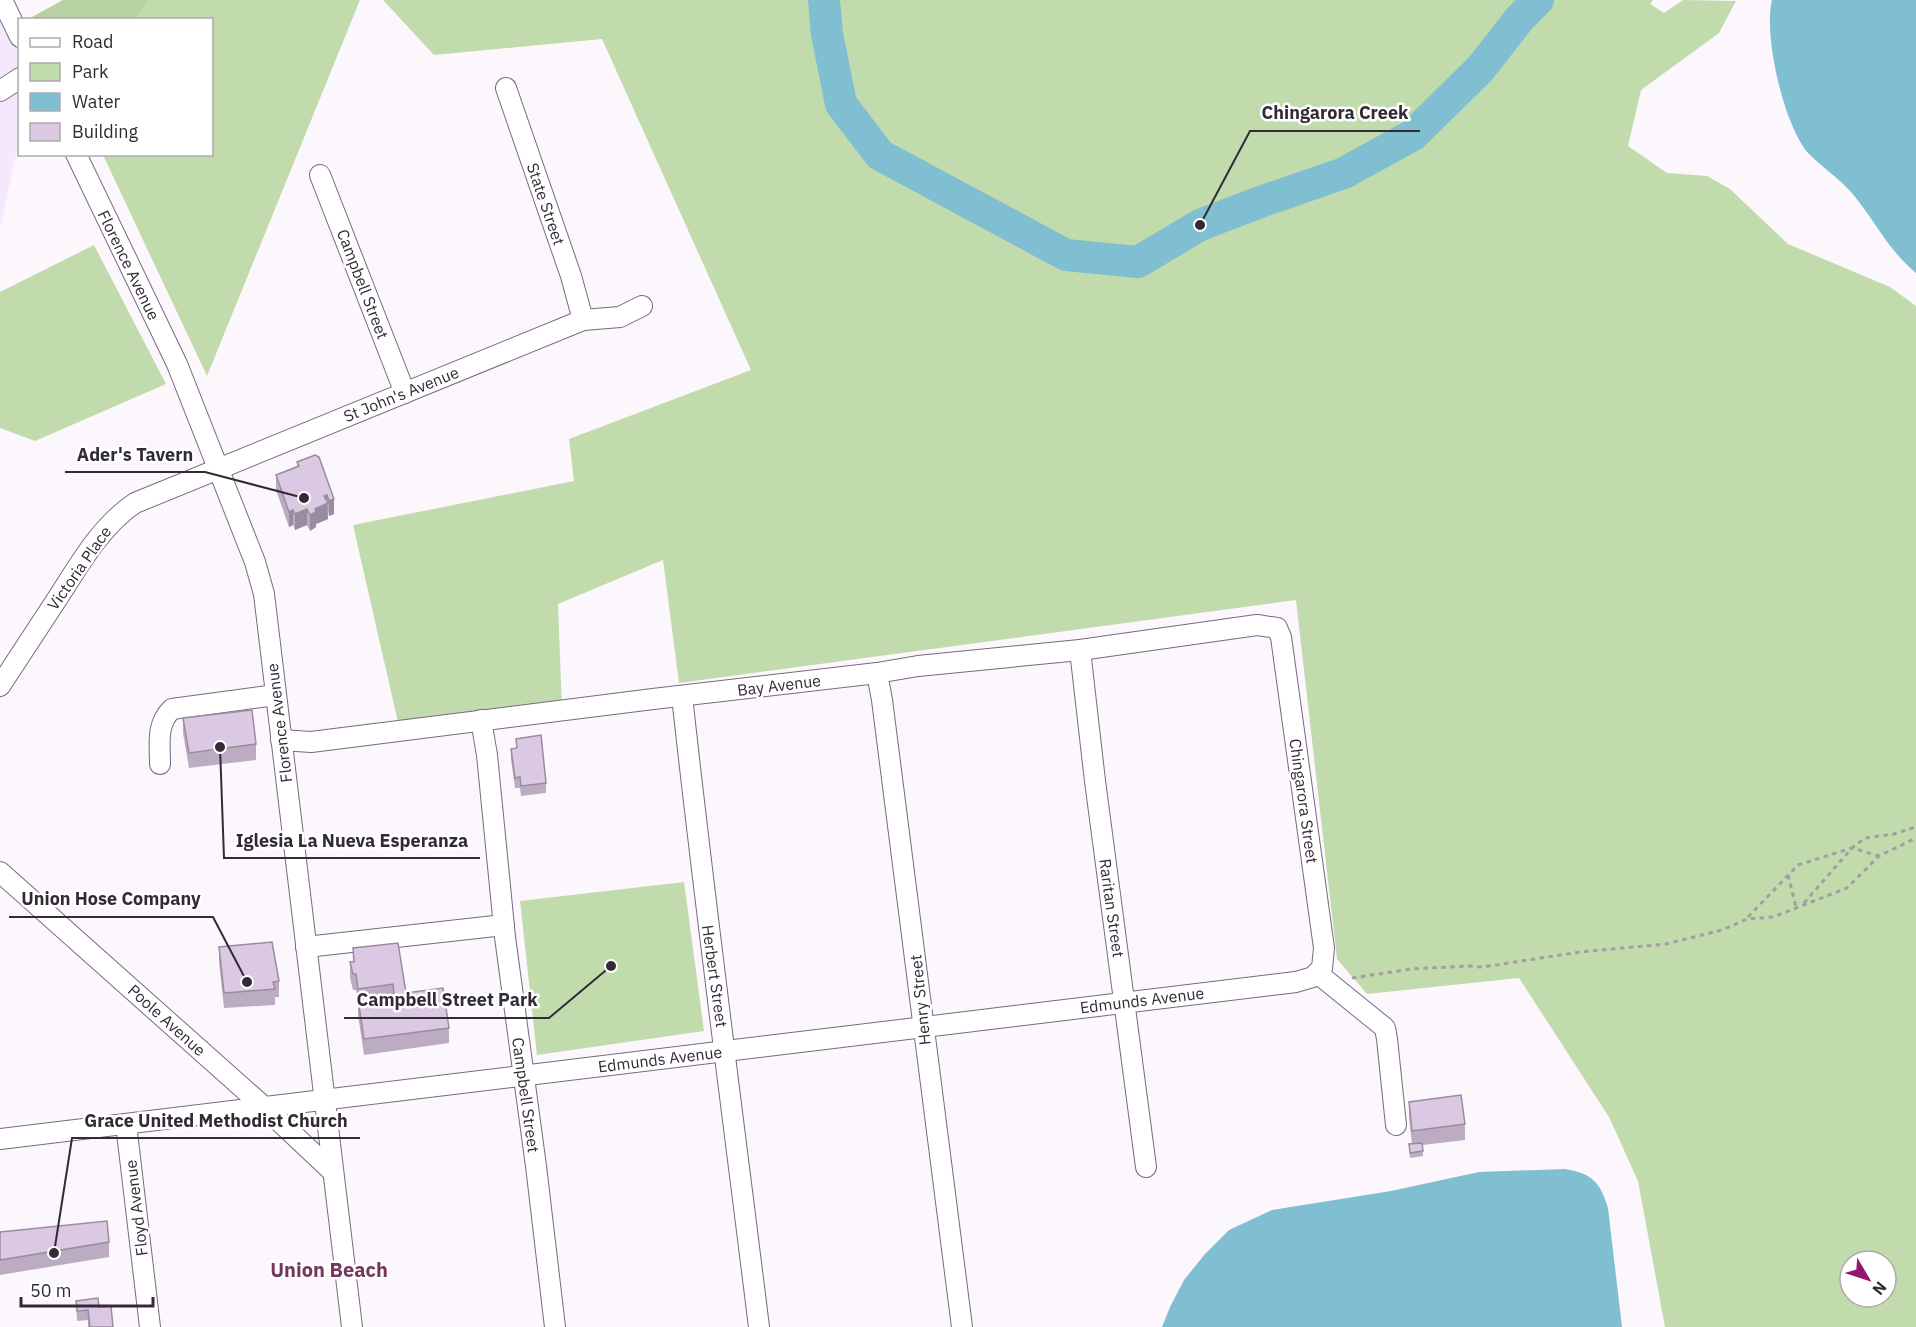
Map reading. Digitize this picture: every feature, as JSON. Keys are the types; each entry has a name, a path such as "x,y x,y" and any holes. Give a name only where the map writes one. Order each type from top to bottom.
{"street":[{"path":"2,0 18,33"},
{"path":"0,91 18,79"},
{"name":"State Street","path":"506,88 584,320"},
{"name":"Florence Avenue","path":"77,156 177,364 255,562 264,594 352,1327"},
{"name":"Campbell Street","path":"320,175 405,393"},
{"name":"St John's Avenue","path":"219,468 584,320 620,317 642,306"},
{"name":"Victoria Place","path":"0,686 76,570 107,526 118,515 135,503 219,468"},
{"name":"Bay Avenue","path":"281,740 311,741 877,673 918,666 1080,650 1257,625 1277,628"},
{"name":"Chingarora Street","path":"1277,628 1281,637 1324,948 1323,978"},
{"name":"Raritan Street","path":"1080,650 1146,1167"},
{"name":"Henry Street","path":"877,673 962,1327"},
{"path":"160,765 160,728 165,716 172,710 276,695"},
{"name":"Herbert Street","path":"682,696 700,864 726,1052 759,1327"},
{"name":"Campbell Street","path":"481,720 488,755 504,925 555,1327"},
{"name":"Poole Avenue","path":"0,872 264,1107 332,1171"},
{"path":"306,947 504,925"},
{"name":"Edmunds Avenue","path":"0,1139 1296,982 1313,977 1323,978"},
{"path":"1323,978 1378,1021 1386,1030 1396,1125"},
{"name":"Floyd Avenue","path":"126,1124 150,1327"}],"path":[{"path":"1803,904 1852,848 1865,838 1894,834 1916,827"},
{"path":"1323,978 1390,971 1483,967 1580,952 1666,944 1712,933 1747,919 1773,918 1847,888 1879,855 1916,838"},
{"path":"1747,919 1798,865 1852,848 1879,855"},
{"path":"1788,875 1796,908"}],"shaded area":[{"path":"0,2 18,35 18,147 0,228"}],"green space":[{"path":"63,0 149,0 137,18 32,17"},
{"path":"149,0 360,0 207,376 103,156 213,156 213,18 137,18"},
{"path":"383,0 1653,0 1650,4 1664,13 1683,0 1736,1 1719,33 1641,90 1628,146 1667,173 1707,176 1730,189 1788,244 1890,287 1916,306 1916,1327 1665,1327 1638,1181 1609,1117 1519,978 1367,994 1337,959 1296,600 679,683 663,560 558,604 562,710 400,731 353,525 574,481 569,439 751,370 602,39 434,55"},
{"path":"94,245 166,384 35,441 0,428 0,292"},
{"path":"684,882 704,1031 537,1055 520,901"}],"water":[{"path":"1772,0 1916,0 1916,273 1891,247 1851,192 1809,154 1800,141 1784,103 1773,57 1770,35"},
{"path":"1565,1169 1589,1177 1598,1186 1605,1199 1622,1327 1162,1327 1184,1280 1205,1254 1229,1230 1272,1210 1391,1191 1479,1172"}],"building":[{"path":"315,455 319,457 334,499 329,501 327,495 324,496 328,503 315,509 316,512 310,515 307,509 295,514 293,510 289,512 276,475 299,466 297,462"},
{"path":"252,710 256,744 189,753 183,718"},
{"path":"541,735 546,783 521,786 520,777 515,778 511,749 517,748 516,739"},
{"path":"272,942 279,981 273,982 275,989 224,993 219,947"},
{"path":"398,943 406,993 443,988 449,1028 364,1039 358,999 394,994 393,984 358,989 356,974 353,974 350,962 354,962 353,948"},
{"path":"1461,1095 1465,1124 1412,1131 1409,1102"},
{"path":"1422,1143 1423,1151 1410,1153 1409,1144"},
{"path":"107,1221 109,1242 0,1260 0,1232"},
{"path":"98,1298 99,1307 111,1306 113,1327 90,1327 88,1310 77,1311 76,1301"}],"waterway":[{"path":"824,0 827,34 841,104 880,155 1066,255 1138,262 1200,225 1344,173 1413,135 1481,68 1520,18 1538,0"}],"place":[{"name":"Chingarora Creek","path":"1200,225"},
{"name":"Ader's Tavern","path":"304,498"},
{"name":"Iglesia La Nueva Esperanza","path":"220,747"},
{"name":"Campbell Street Park","path":"611,966"},
{"name":"Union Hose Company","path":"247,982"},
{"name":"Grace United Methodist Church","path":"54,1253"}],"district":[{"name":"Union Beach","path":"329,1270"}]}
